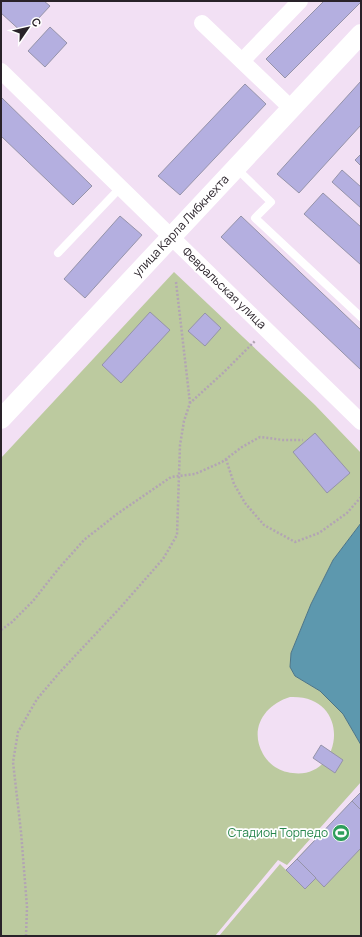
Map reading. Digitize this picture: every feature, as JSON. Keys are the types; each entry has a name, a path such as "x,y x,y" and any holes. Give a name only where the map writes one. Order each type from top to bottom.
{"street":[{"path":"242,61 300,1"},
{"path":"202,23 291,108"},
{"name":"улица Карла Либкнехта","path":"1,419 361,34"},
{"name":"Февральская улица","path":"1,71 361,422"}],"lane":[{"path":"235,168 271,202 255,218 361,317"},
{"path":"58,253 120,188"}],"path":[{"path":"26,936 27,907 21,832 13,762 18,732 37,699 163,559 177,536 180,446 184,421 190,403 176,282"},
{"path":"190,403 223,373 266,329"},
{"path":"1,630 12,622 33,601 59,568 84,540 117,514 171,477 195,474 226,459 242,447 260,437 283,440 303,440"},
{"path":"226,459 234,484 246,503 264,525 295,542 319,533 347,513 361,497"}],"green space":[{"path":"174,272 315,405 361,453 361,523 333,560 311,604 291,653 290,667 295,676 320,691 343,714 361,745 361,782 287,865 278,860 215,936 1,936 1,458","holes":["290,697 311,700 325,709 332,723 334,739 330,754 320,766 306,773 280,770 267,760 259,745 259,727 262,719 266,712 273,706"]},
{"name":"Стадион Торпедо","path":"361,792 361,936 219,936 280,864 286,870"}],"water":[{"path":"361,523 361,745 343,714 320,691 295,676 290,667 291,653 311,604 333,560"}],"building":[{"path":"1,1 44,1 50,6 24,34 1,13"},
{"path":"324,1 361,2 285,78 266,59"},
{"path":"50,27 67,43 45,67 28,51"},
{"path":"361,81 361,125 299,193 277,174"},
{"path":"245,84 266,104 180,195 158,176"},
{"path":"1,97 92,186 73,205 1,136"},
{"path":"361,154 361,166 355,160"},
{"path":"342,170 361,187 361,208 332,182"},
{"path":"323,193 361,227 361,265 304,214"},
{"path":"120,216 142,235 85,298 64,279"},
{"path":"241,216 361,330 361,370 221,237"},
{"path":"150,312 170,330 121,383 102,365"},
{"path":"205,313 221,328 205,346 188,331"},
{"path":"315,433 350,473 327,493 293,452"},
{"path":"321,745 343,760 335,773 313,758"},
{"path":"361,792 361,810 352,801"},
{"path":"352,801 361,810 361,848 324,887 297,859"},
{"path":"297,859 316,878 305,889 286,870"}],"place":[{"name":"Стадион Торпедо","path":"341,833"}]}
